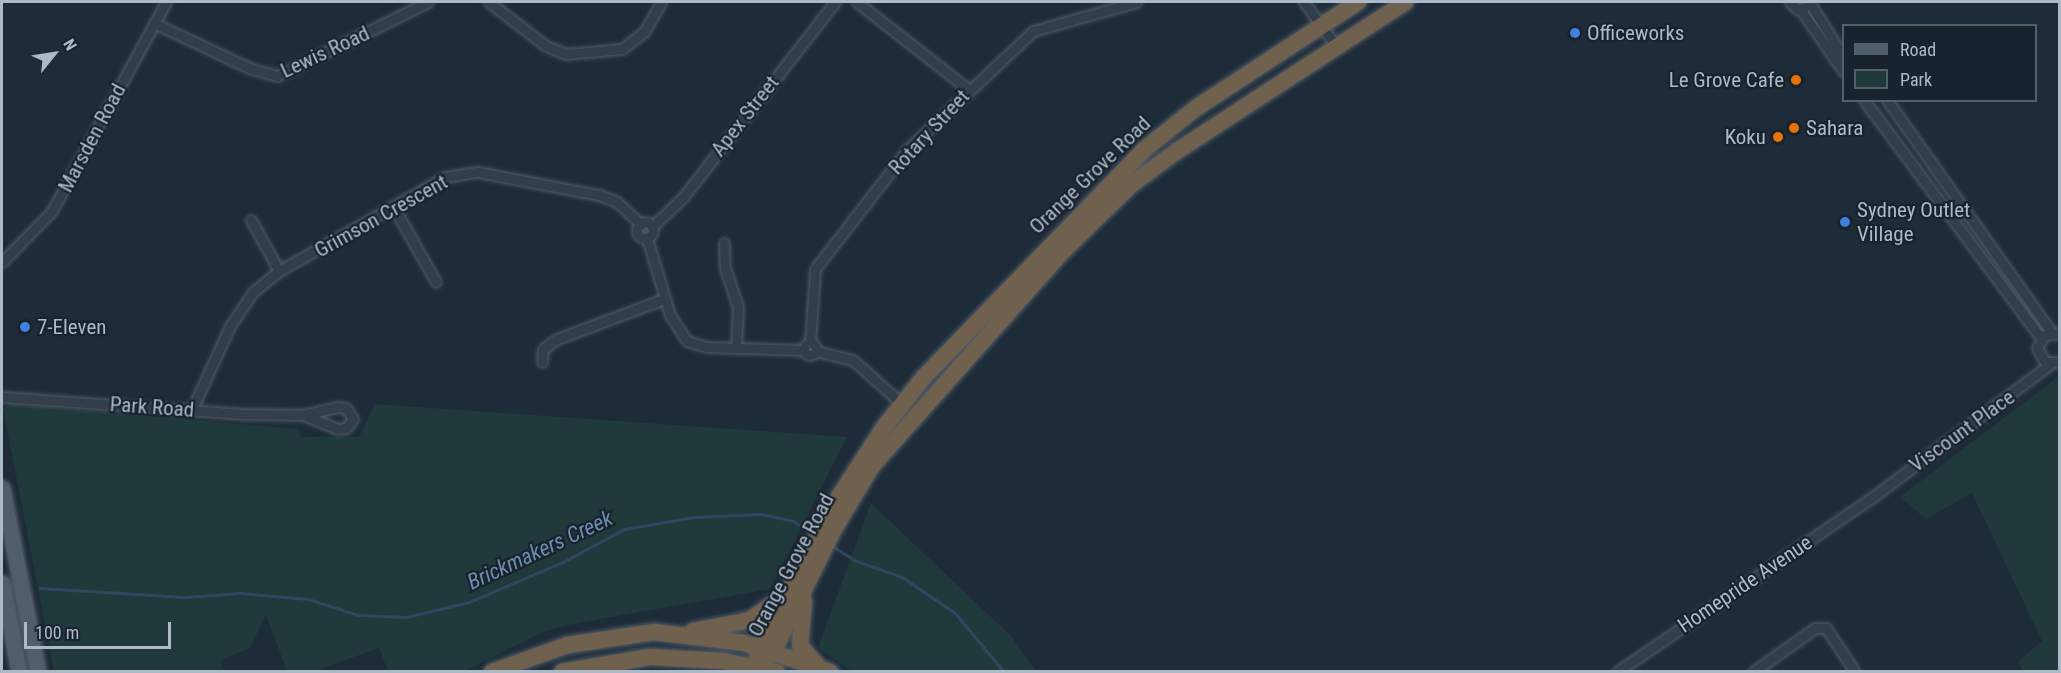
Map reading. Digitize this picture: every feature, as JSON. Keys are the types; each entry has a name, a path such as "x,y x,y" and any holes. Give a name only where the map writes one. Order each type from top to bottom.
{"highway":[{"name":"Orange Grove Road","path":"766,650 787,593 817,549 864,458 902,404 963,335 1145,149 1196,108 1358,2"},
{"name":"Orange Grove Road","path":"829,527 904,425 1108,206 1203,132 1406,2"},
{"name":"Orange Grove Road","path":"757,666 811,574 817,549"},
{"path":"811,574 798,638 804,653 824,669"},
{"path":"492,672 541,653 594,639 625,634 683,633 750,620 787,593"},
{"path":"683,633 766,650 824,669"},
{"path":"562,672 650,657 757,666 777,672"}],"main road":[{"path":"2,489 4,516 38,672"},
{"path":"2,584 19,672"}],"street":[{"name":"Marsden Road","path":"2,262 52,211 166,2"},
{"name":"Lewis Road","path":"154,23 249,68 277,76 428,2"},
{"path":"489,2 546,46 566,54 622,49 644,32 661,2"},
{"name":"Apex Street","path":"652,227 684,196 835,2"},
{"path":"857,2 968,89"},
{"name":"Rotary Street","path":"810,348 817,266 909,148 968,89 1033,31 1119,4 1136,2"},
{"path":"1304,2 1336,46"},
{"path":"1790,2 1800,9 1842,69"},
{"path":"1800,9 1809,2 1842,55"},
{"path":"1865,102 2041,338 2038,353 2055,363"},
{"path":"1888,102 2055,333 2041,338"},
{"name":"Grimson Crescent","path":"192,409 230,326 253,292 279,270 394,208 445,177 478,172 606,197 626,208 641,224"},
{"path":"394,208 436,282"},
{"path":"251,220 279,270"},
{"path":"647,238 652,233 652,227 641,224 637,232 647,238 674,326 687,341 698,346 810,348 853,360 902,404"},
{"path":"724,243 725,268 738,307 736,348"},
{"path":"542,362 543,349 557,339 664,299"},
{"name":"Viscount Place","path":"1873,497 2055,363"},
{"name":"Park Road","path":"2,397 303,415 338,407 346,408 353,419 346,428 338,429 303,415"},
{"name":"Homepride Avenue","path":"1617,672 1873,497"},
{"path":"1753,672 1815,628 1826,628 1856,672"}],"green space":[{"path":"2059,376 2059,671 2023,671 2018,662 2042,641 1972,493 1926,519 1900,497"},
{"path":"10,404 297,429 301,437 359,437 375,404 847,437 770,589 572,624 543,632 465,671 388,671 379,648 315,671 287,671 266,615 250,648 220,661 224,671 54,672 3,408"},
{"path":"871,503 1011,636 1036,671 852,671 818,648"}],"waterway":[{"name":"Brickmakers Creek","path":"40,588 185,597 240,593 308,599 358,615 406,617 469,602 563,562 624,529 694,517 761,514 793,521 811,533"},
{"name":"Brickmakers Creek","path":"832,546 854,560 902,577 955,613 1004,672"}],"place":[{"name":"Officeworks","path":"1575,33"},
{"name":"Le Grove Cafe","path":"1796,80"},
{"name":"Sahara","path":"1794,128"},
{"name":"Koku","path":"1778,137"},
{"name":"Sydney Outlet Village","path":"1845,222"},
{"name":"7-Eleven","path":"25,327"}]}
